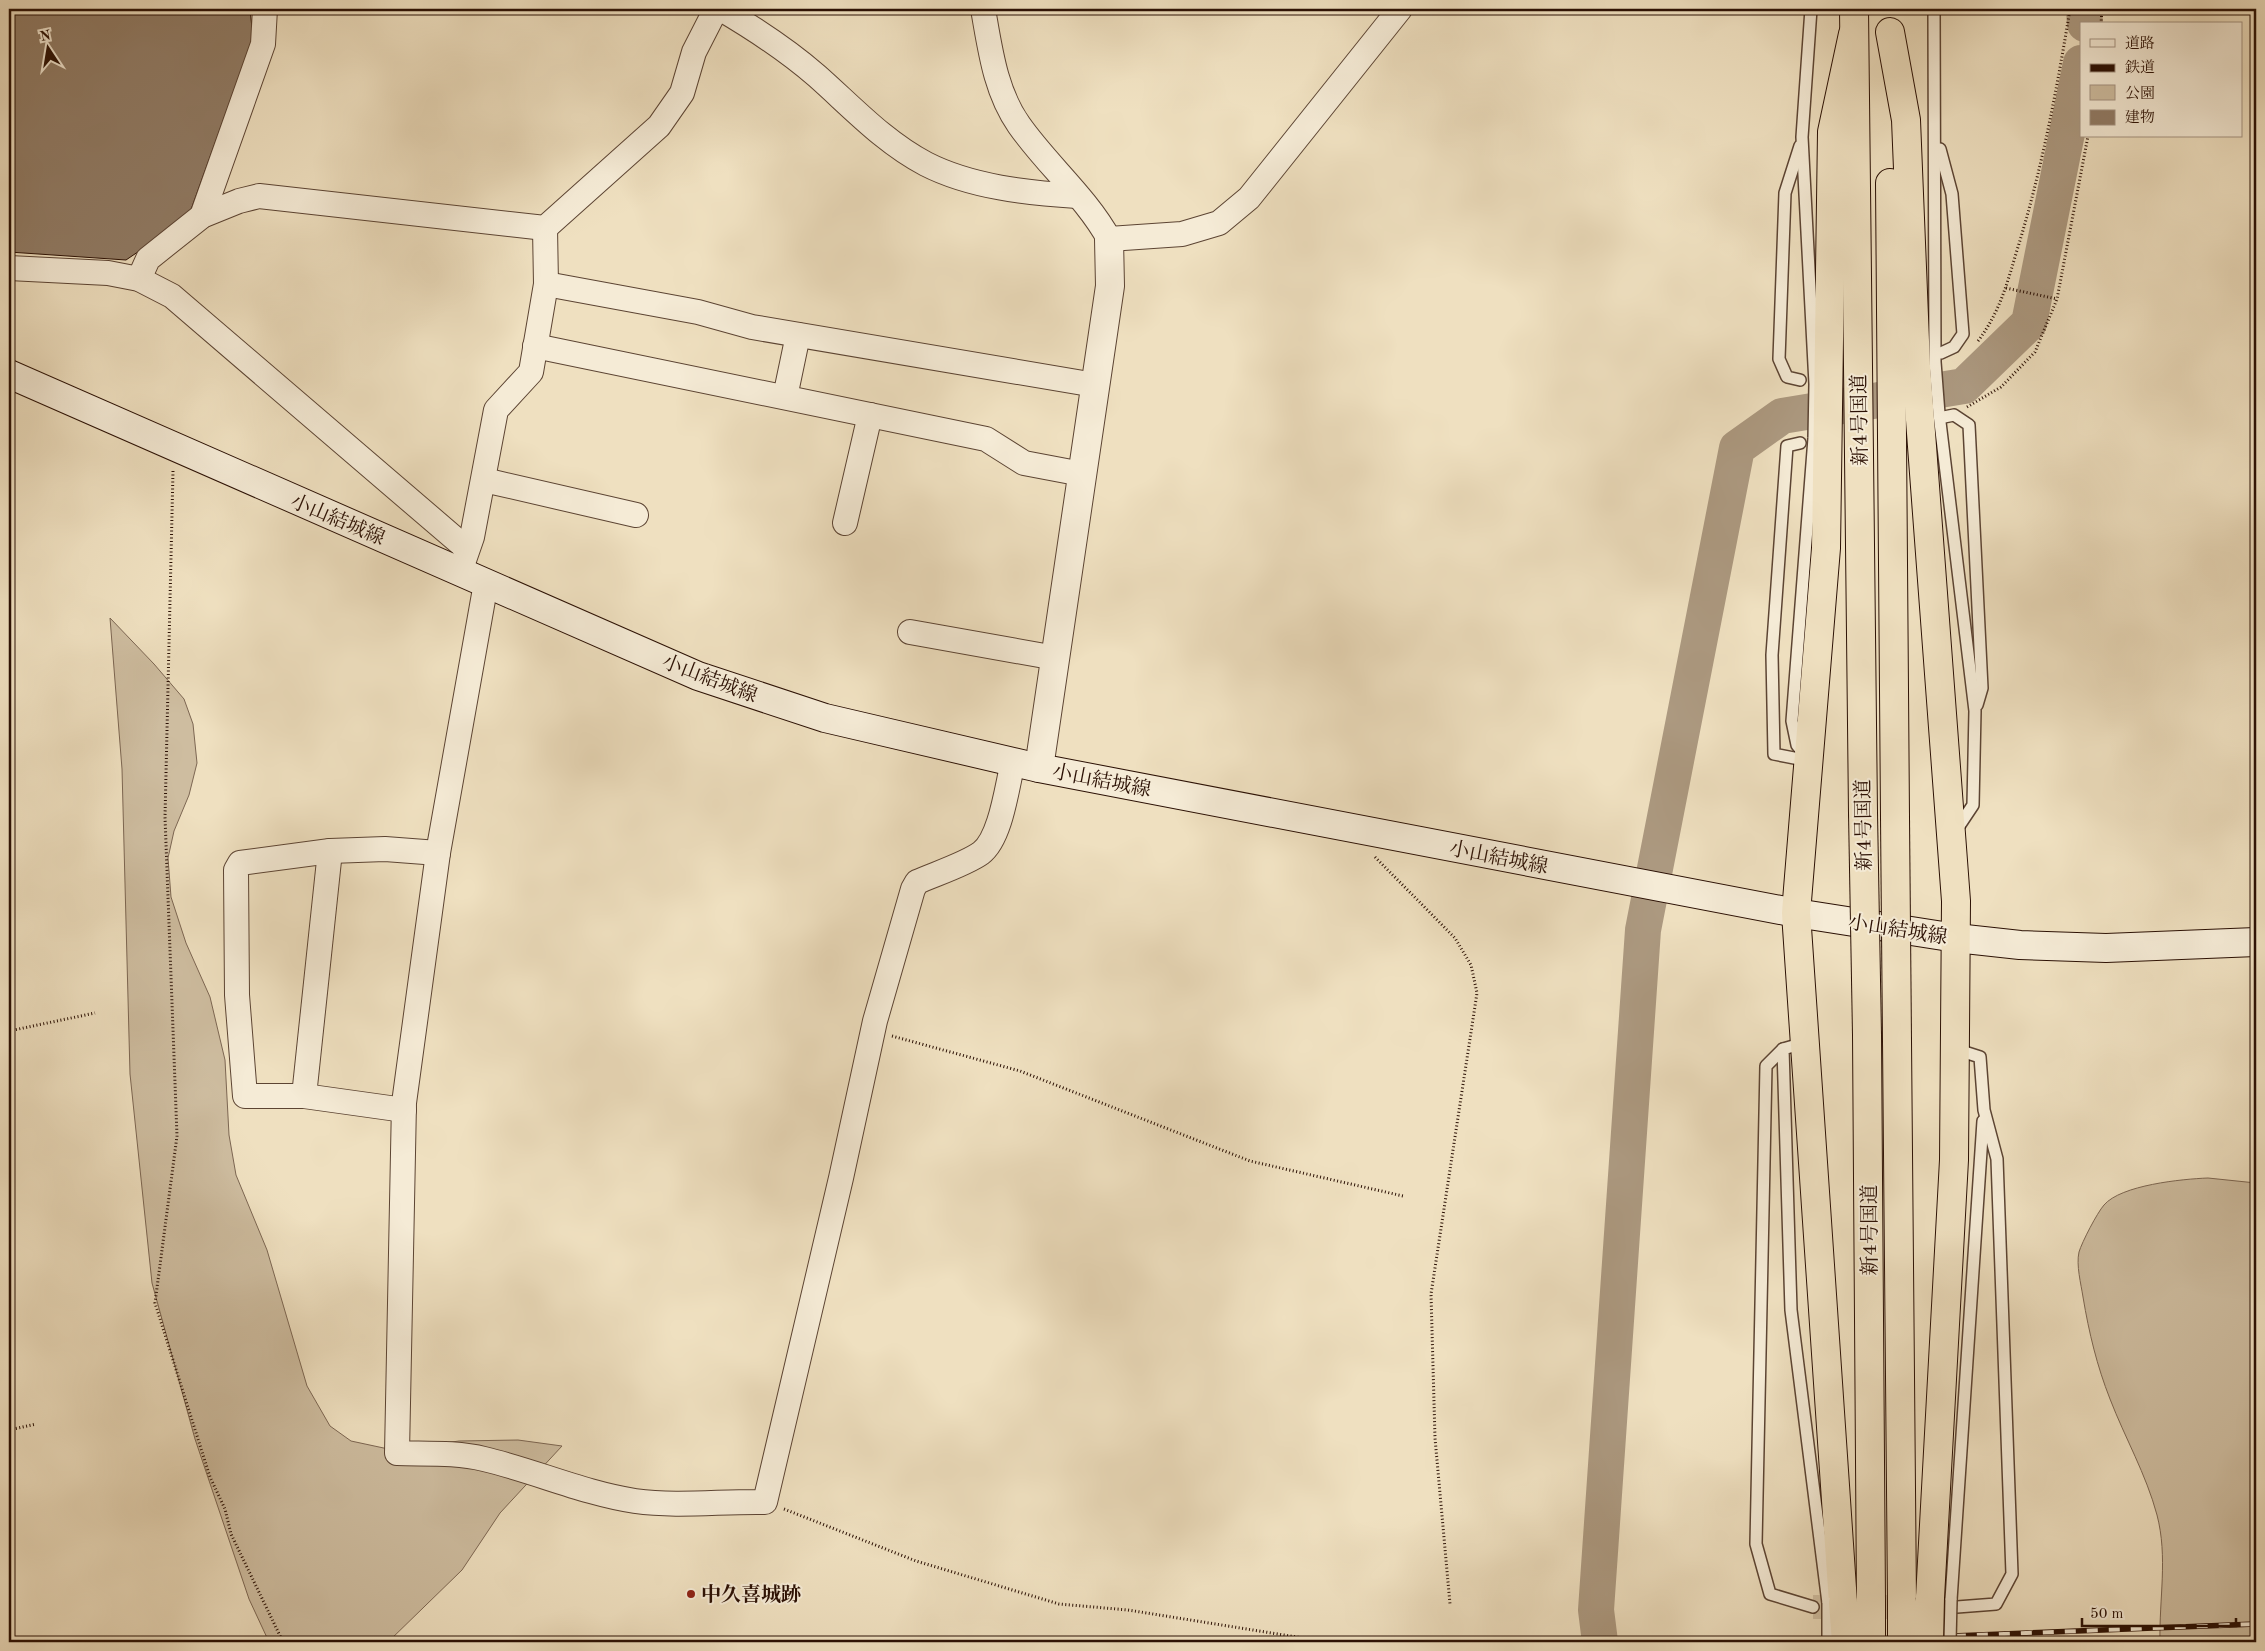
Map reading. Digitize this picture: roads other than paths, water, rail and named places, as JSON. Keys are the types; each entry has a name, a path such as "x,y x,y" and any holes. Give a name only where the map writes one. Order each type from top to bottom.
{"highway":[{"name":"新4号国道","path":"1890,20 1921,363 1890,422 1902,1642"},
{"name":"新4号国道","path":"1853,21 1860,428 1863,813 1868,1035 1871,1642"},
{"path":"1846,1642 1836,1603 1793,1046 1796,913 1810,761 1826,548 1821,436 1832,132 1853,21"},
{"path":"1921,363 1939,416 1951,838 1956,938 1946,1602 1929,1642"}],"main road":[{"path":"1039,768 1110,286 1109,239"},
{"name":"小山結城線","path":"9,374 173,448 464,560 486,583 698,676 796,710 1039,768 1672,891 1796,913 1956,938 2020,945 2106,948 2256,942"}],"street":[{"path":"202,216 263,44 265,9"},
{"path":"139,279 148,259 202,216 239,201 259,196 545,228 659,126 682,92 694,52 716,9"},
{"path":"721,9 772,39 817,76 879,132 927,164 974,181 1026,192 1077,196"},
{"path":"983,9 997,81 1018,124 1077,196 1096,215 1109,239 1182,234 1219,223 1249,198 1400,9"},
{"path":"9,268 108,273 139,279 172,296 464,560 472,537 496,410 531,372 546,284 545,228"},
{"path":"546,284 698,312 752,327 1095,386"},
{"path":"785,397 798,335"},
{"path":"536,346 986,439 1024,464 1082,474"},
{"path":"845,523 870,415"},
{"path":"484,480 636,515"},
{"path":"486,583 438,853 404,1110 397,1453 457,1455 484,1459 588,1491 634,1501 662,1504 765,1502 841,1178 872,1030 913,889 917,882 981,853 991,842 998,824 1013,762"},
{"path":"910,632 1056,658"},
{"path":"404,1110 304,1096 245,1096 237,995 236,870 240,863 330,851 385,849 438,853"},
{"path":"304,1096 330,851"}],"lane":[{"path":"1810,9 1802,137 1822,384"},
{"path":"1934,9 1936,132 1921,363 1954,347 1962,334 1952,194 1936,132"},
{"path":"1800,380 1788,377 1779,359 1785,193 1802,137"},
{"path":"1951,838 1974,805 1975,711 1939,416 1969,425 1982,688 1975,711"},
{"path":"1800,444 1787,446 1772,654 1774,754 1810,761"},
{"path":"1793,1046 1766,1066 1756,1544 1770,1594 1813,1607"},
{"path":"1950,1642 1946,1602 1984,1110 1980,1057 1955,1049"},
{"path":"1946,1602 1996,1604 2012,1574 1997,1158 1984,1110"},
{"path":"1828,1642 1836,1603"}],"waterway":[{"path":"2084,9 2085,22"},
{"path":"1600,1642 1596,1610 1643,930 1737,448 1782,416 1964,386 2029,323 2080,68"}],"tunnel":[{"path":"1813,1607 1957,1607"}],"railway":[{"path":"1801,1642 2256,1624"}],"place":[{"name":"中久喜城跡","path":"691,1594"}]}
